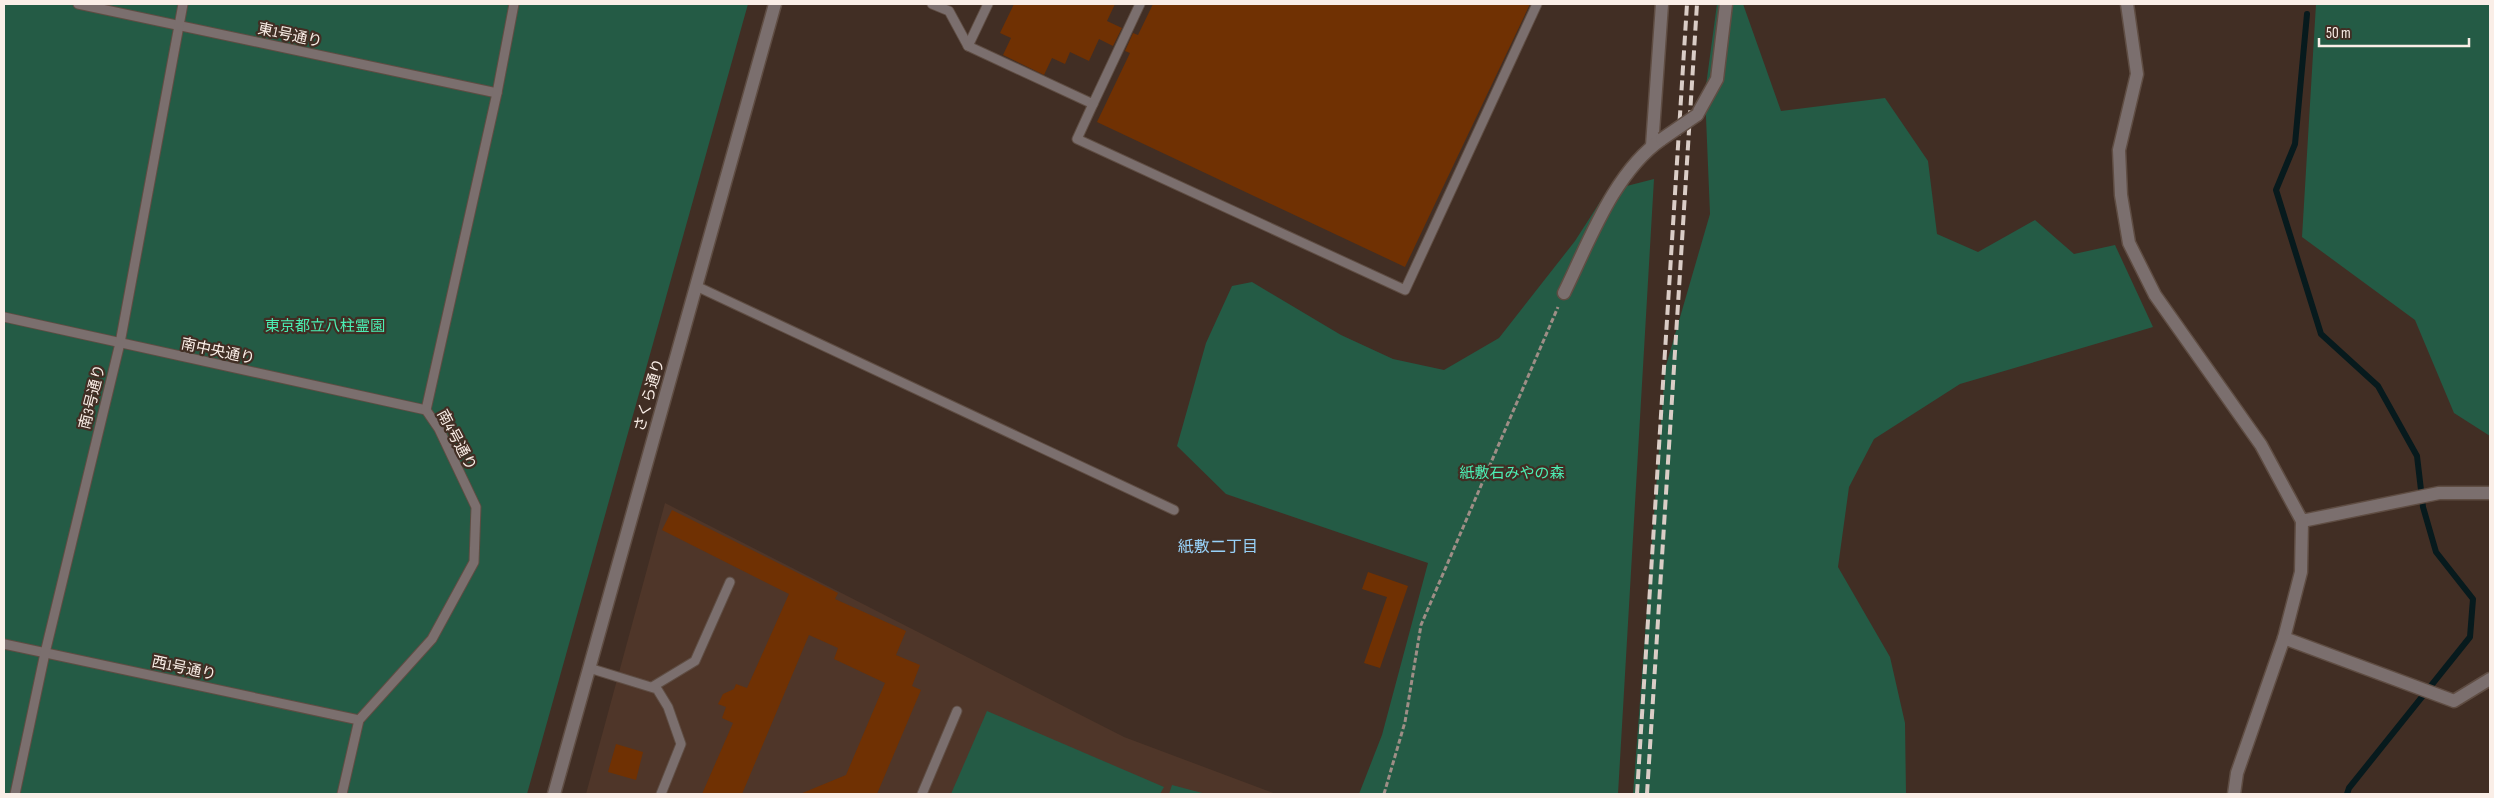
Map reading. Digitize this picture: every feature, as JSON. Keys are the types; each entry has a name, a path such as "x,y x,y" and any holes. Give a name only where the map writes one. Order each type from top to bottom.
{"street":[{"name":"さくら通り","path":"554,794 775,4"},
{"path":"1657,143 1662,4"},
{"path":"1564,293 1607,206 1633,164 1657,143 1697,114 1717,79 1726,4"},
{"path":"2127,4 2137,74 2119,150 2121,195 2130,244 2155,295 2261,445 2302,521 2301,572 2284,638 2237,773 2234,794"},
{"path":"2302,521 2439,493 2490,493"},
{"path":"2284,638 2454,701 2490,680"}],"lane":[{"name":"東1号通り","path":"78,4 497,93"},
{"name":"南3号通り","path":"15,794 45,652 120,343 183,4"},
{"name":"南4号通り","path":"342,794 359,720 432,639 474,562 476,507 439,429 426,410 497,93 514,4"},
{"path":"932,4 948,11 968,46 1093,104"},
{"path":"968,46 988,4"},
{"path":"1140,4 1077,139 1406,290 1537,4"},
{"path":"696,286 1174,510"},
{"name":"南中央通り","path":"4,317 426,410"},
{"path":"652,687 695,661 730,582"},
{"name":"西1号通り","path":"4,644 359,720"},
{"path":"589,668 657,689 668,707 681,744 661,794"},
{"path":"922,794 957,711"}],"path":[{"path":"1384,794 1405,722 1421,625 1564,293"}],"shaded area":[{"path":"665,503 1124,737 1276,794 586,794"}],"green space":[{"name":"東京都立八柱霊園","path":"4,4 748,4 527,794 4,794"},
{"path":"1717,4 1743,4 1781,111 1885,98 1928,161 1937,234 1978,252 2035,220 2074,254 2115,245 2153,327 1960,384 1874,439 1849,487 1838,567 1890,657 1905,723 1906,794 1633,794 1665,369 1710,214 1705,93"},
{"path":"2316,4 2490,4 2490,436 2454,413 2415,320 2302,237"},
{"name":"紙敷石みやの森","path":"1654,179 1618,794 1359,794 1382,735 1428,563 1226,494 1177,446 1206,343 1232,286 1252,282 1341,335 1393,359 1444,370 1499,338 1575,241 1607,191"},
{"path":"987,711 1164,787 1160,794 951,794"},
{"path":"1172,785 1206,794 1169,794"}],"building":[{"path":"1014,4 1115,4 1107,21 1122,28 1113,46 1099,39 1089,61 1070,52 1065,64 1052,58 1044,75 1003,55 1011,38 1000,33"},
{"path":"1153,4 1530,4 1405,267 1097,122 1130,53 1125,51 1133,33 1138,35"},
{"path":"672,510 838,593 835,599 906,631 896,655 920,665 912,686 921,690 877,794 800,794 846,775 885,683 834,659 838,648 809,635 742,794 702,794 733,723 722,718 726,707 718,704 723,694 734,689 736,684 747,688 789,594 662,530"},
{"path":"1368,572 1408,586 1380,668 1364,663 1387,597 1362,589"},
{"path":"616,744 643,752 636,780 608,772"}],"waterway":[{"path":"2307,14 2295,144 2276,190 2321,334 2378,386 2417,456 2423,507 2436,552 2473,599 2470,637 2349,788 2347,794"}],"railway":[{"path":"1637,794 1687,4"},
{"path":"1647,794 1697,4"}],"district":[{"name":"紙敷二丁目","path":"1218,546"}]}
